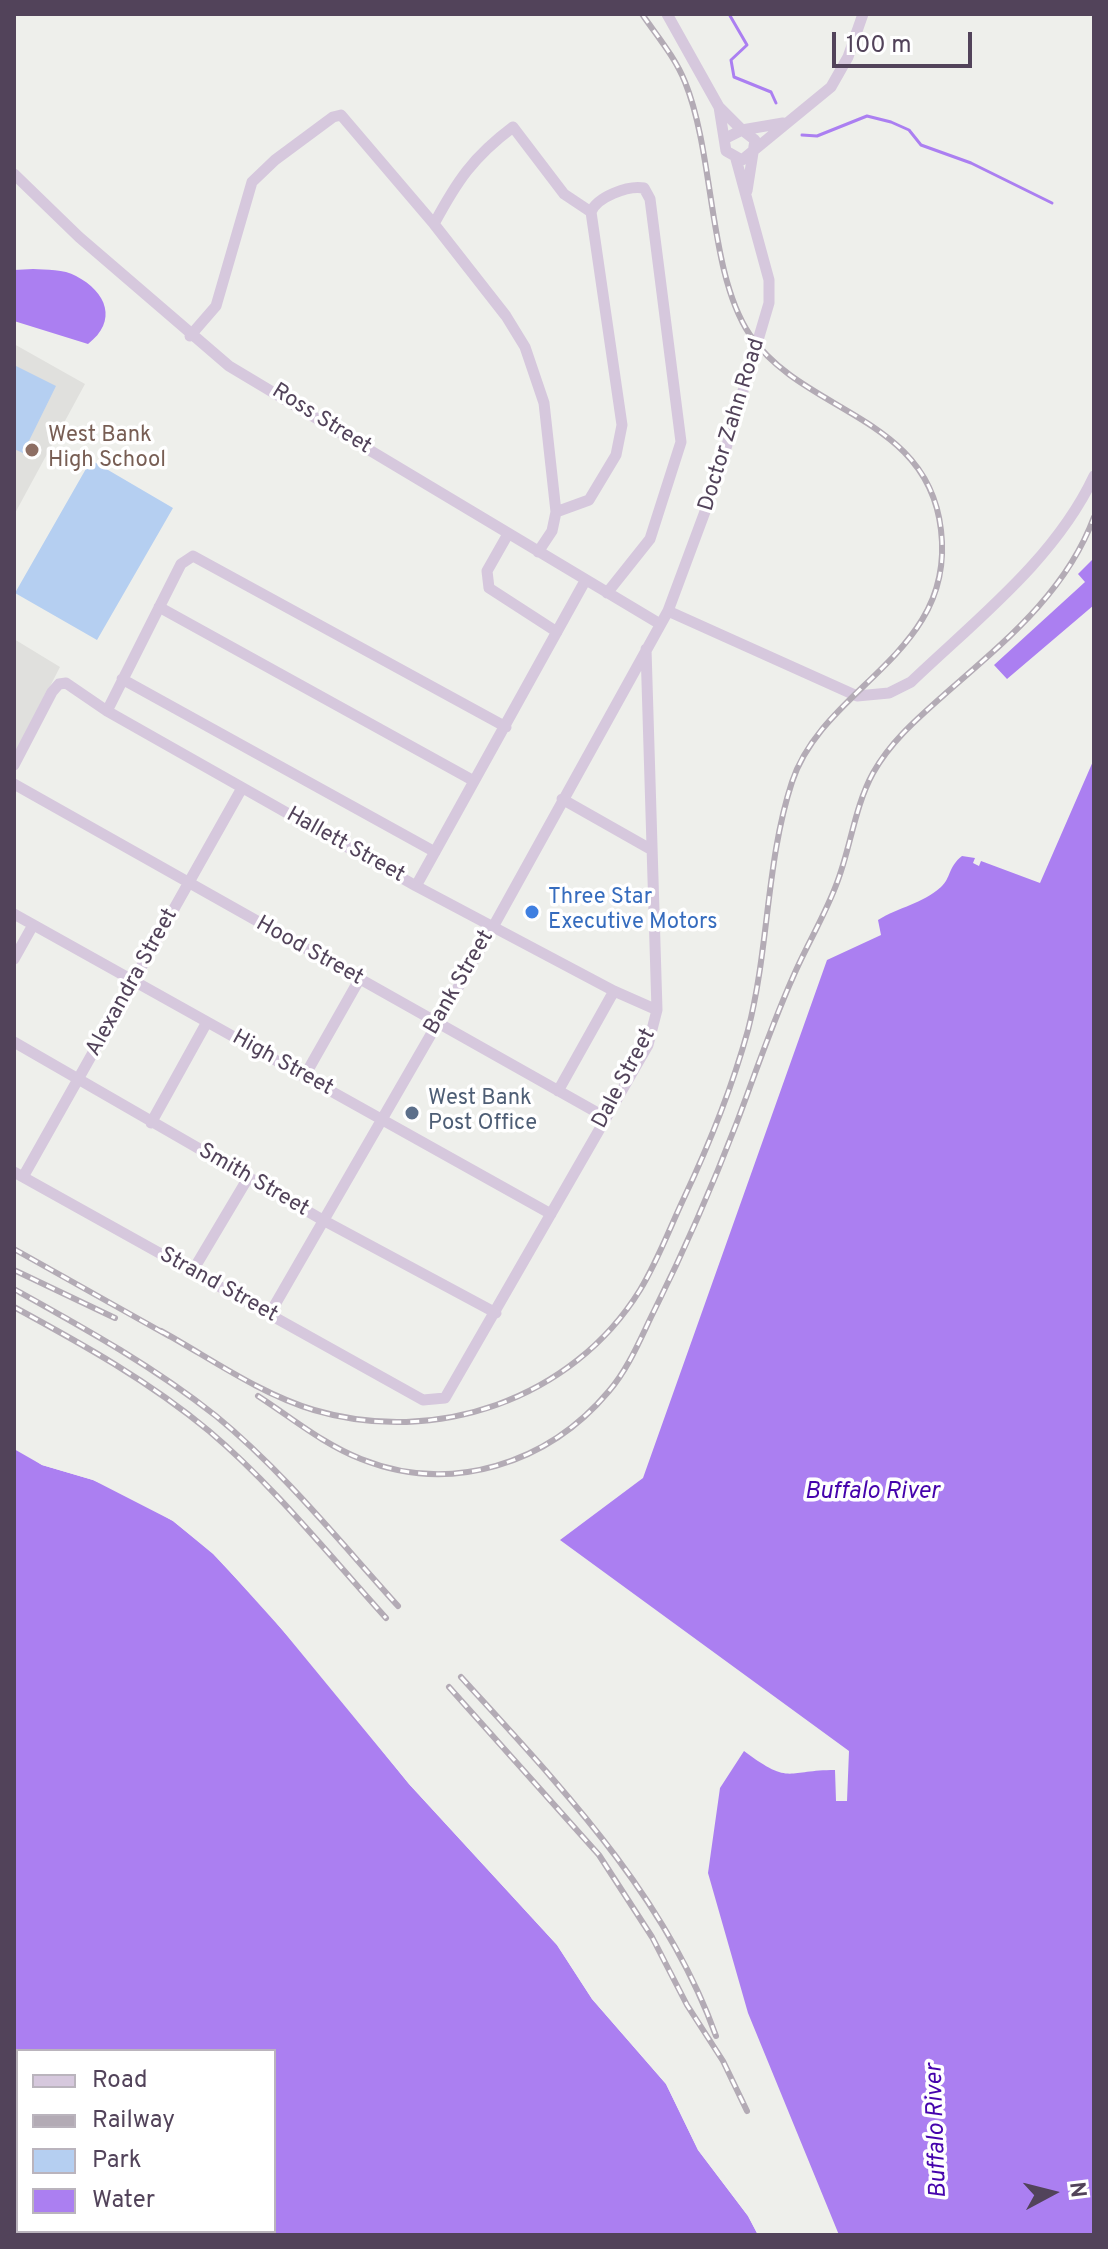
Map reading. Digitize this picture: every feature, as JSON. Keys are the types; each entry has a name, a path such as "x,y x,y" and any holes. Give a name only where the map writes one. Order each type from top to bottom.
{"street":[{"path":"667,14 719,107 755,140 753,153"},
{"path":"736,159 753,153 840,75 863,14"},
{"name":"Doctor Zahn Road","path":"646,649 668,611 699,533 767,313 769,280 747,191 736,159 726,151 719,107"},
{"path":"190,336 216,306 241,214 256,176 333,117 345,119 434,224 506,316 525,347 544,403 556,512 552,531 538,552"},
{"path":"726,138 742,130 784,123"},
{"path":"434,224 469,164 491,142 513,127 564,194 591,212"},
{"name":"Doctor Zahn Road","path":"747,191 753,153"},
{"name":"Ross Street","path":"14,174 190,336 229,366 660,624"},
{"path":"556,512 589,500 616,455 621,434 591,212 597,203 632,187 644,188 648,194 682,435 650,539 607,593"},
{"path":"668,611 861,697 896,691 911,682 1047,551 1077,512 1094,476"},
{"path":"508,534 487,571 489,588 557,632"},
{"path":"107,711 181,564 194,556 506,727"},
{"path":"416,886 585,581"},
{"path":"159,607 474,781"},
{"name":"Bank Street","path":"269,1315 321,1219 493,927 646,649"},
{"name":"Dale Street","path":"423,1400 439,1401 448,1396 648,1045 657,1010 646,649"},
{"path":"122,679 435,852"},
{"name":"Hallett Street","path":"14,765 46,701 57,685 66,683 107,711 416,886 614,991 657,1010"},
{"name":"Hood Street","path":"14,784 605,1117"},
{"name":"Alexandra Street","path":"18,1174 78,1081 242,788"},
{"path":"562,799 652,850"},
{"name":"High Street","path":"14,914 551,1214"},
{"path":"14,959 33,925"},
{"path":"304,1077 359,980"},
{"path":"558,1091 614,991"},
{"path":"151,1123 207,1022"},
{"name":"Smith Street","path":"14,1042 248,1178 496,1313"},
{"name":"Strand Street","path":"18,1174 423,1400"},
{"path":"192,1272 248,1178"}],"shaded area":[{"name":"West Bank High School","path":"14,344 85,384 14,515"},
{"path":"14,639 60,667 14,756"}],"green space":[{"path":"14,365 56,386 23,453 14,449"},
{"path":"91,460 173,508 97,640 15,593"}],"water":[{"path":"14,270 71,274 87,283 101,298 106,317 97,335 88,344 14,321"},
{"path":"1094,558 1094,605 1007,679 994,665 1085,582 1078,574"},
{"name":"Buffalo River","path":"1094,759 1094,2235 839,2235 748,2013 708,1873 720,1788 744,1751 771,1769 788,1774 835,1770 836,1801 847,1801 849,1751 560,1540 643,1478 827,960 881,935 878,920 934,893 944,884 954,864 962,856 975,858 973,863 979,866 981,861 1040,883"},
{"path":"14,1449 42,1465 93,1480 129,1495 173,1521 213,1553 313,1664 409,1784 557,1945 592,1999 666,2084 698,2150 748,2216 758,2235 14,2235"}],"pier":[{"path":"36,1457 130,1491 175,1518 216,1551 268,1606 412,1781 541,1919 596,1996 670,2082 702,2148 752,2214 762,2235 758,2235 748,2216 698,2150 666,2084 592,1999 557,1945 409,1784 265,1609 213,1554 173,1521 93,1480 42,1465"}],"waterway":[{"path":"729,14 747,45 731,60 734,77 771,92 776,103"},
{"path":"802,135 817,136 867,116 891,122 909,130 921,145 971,163 1052,203"}],"railway":[{"path":"161,1331 255,1385 294,1403 360,1420 406,1422 452,1417 497,1405 539,1386 577,1360 611,1328 640,1290 657,1257 711,1137 735,1073 755,999 777,843 792,782 808,748 831,719 909,639 929,608 940,572 941,530 931,492 913,462 889,439 801,383 773,361 750,335 736,309 726,279 702,144 685,82 671,55 642,14"},
{"path":"258,1396 347,1453 395,1469 429,1474 463,1473 496,1466 527,1454 585,1416 609,1391 634,1352 708,1194 785,995 833,893 873,773 906,730 1010,636 1050,593 1067,570 1094,517"},
{"path":"14,1249 169,1336"},
{"path":"14,1270 115,1318"},
{"path":"14,1289 143,1364 216,1416 288,1483 398,1606"},
{"path":"14,1307 139,1380 209,1431 279,1498 386,1618"},
{"path":"461,1677 572,1801 639,1889 669,1935 716,2036"},
{"path":"449,1687 599,1855 652,1937 687,2005 723,2061 747,2111"}],"place":[{"name":"West Bank High School","path":"32,450"},
{"name":"Three Star Executive Motors","path":"532,912"},
{"name":"West Bank Post Office","path":"412,1113"}]}
